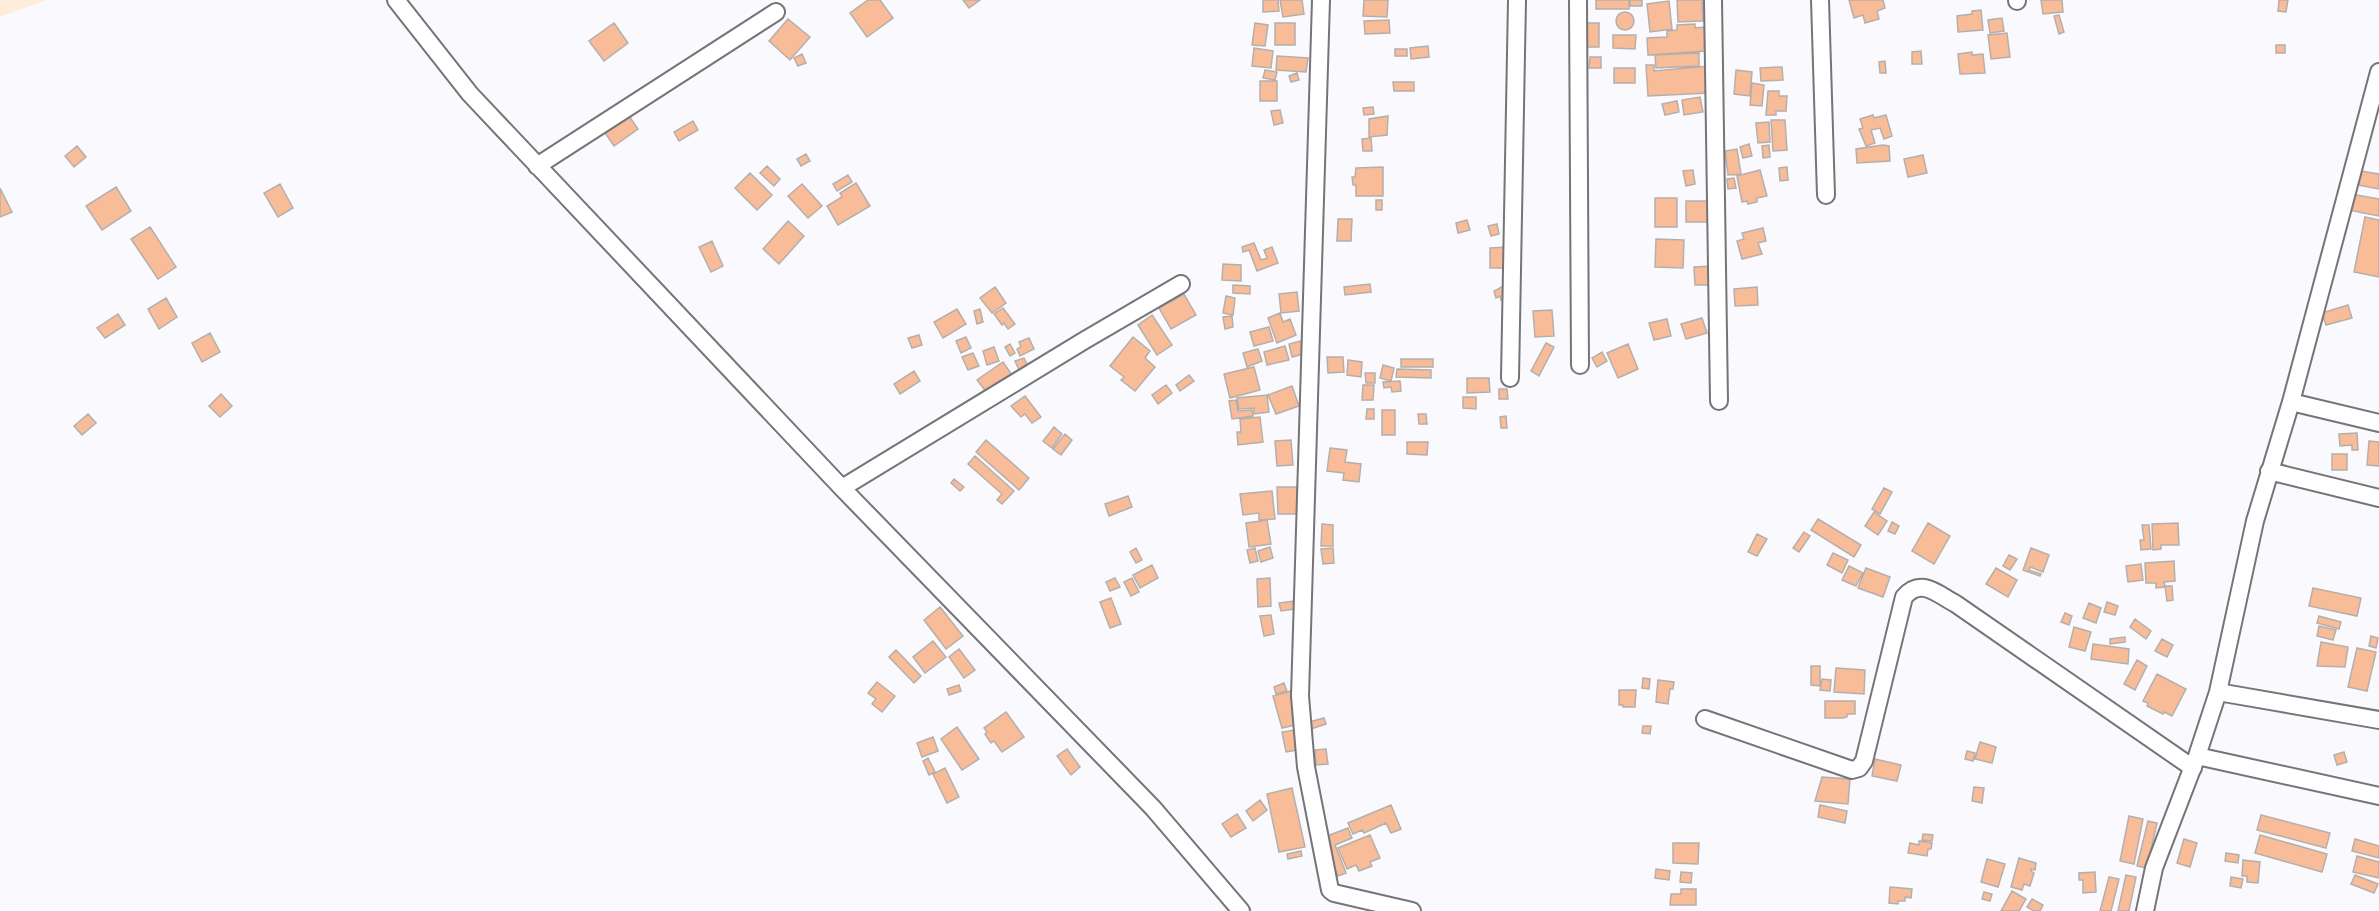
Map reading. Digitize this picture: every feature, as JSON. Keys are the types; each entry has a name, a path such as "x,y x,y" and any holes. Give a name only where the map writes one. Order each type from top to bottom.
{"street":[{"path":"396,0 470,94 842,488 1153,808 1241,911"},
{"path":"1320,0 1300,696 1306,767 1330,890 1334,893 1412,911"},
{"path":"1510,378 1517,0"},
{"path":"1578,0 1580,365"},
{"path":"1713,0 1719,401"},
{"path":"1820,0 1826,195"},
{"path":"537,165 776,12"},
{"path":"2145,911 2154,868 2195,762 2218,692 2255,521 2290,402 2379,72"},
{"path":"842,488 1181,284"},
{"path":"2290,402 2379,423"},
{"path":"2269,471 2379,498"},
{"path":"1705,719 1852,770 1859,768 1864,761 1904,597 1912,588 1922,586 1956,604 2195,762 2379,796"},
{"path":"2218,692 2379,720"}],"shaded area":[{"path":"0,0 47,0 0,17"}],"building":[{"path":"868,0 880,0 893,18 867,37 850,13"},
{"path":"963,0 980,0 969,8"},
{"path":"1263,0 1278,0 1279,11 1263,12"},
{"path":"1280,0 1302,0 1304,14 1283,17"},
{"path":"1364,0 1388,0 1387,17 1363,16"},
{"path":"1596,0 1629,0 1629,9 1596,9"},
{"path":"1630,0 1642,0 1642,6 1630,6"},
{"path":"1677,0 1702,0 1703,21 1678,22"},
{"path":"1849,0 1883,0 1885,8 1877,11 1879,19 1865,23 1863,15 1854,18"},
{"path":"2041,0 2062,0 2063,12 2043,14"},
{"path":"2279,0 2288,0 2286,12 2278,11"},
{"path":"1669,1 1672,29 1650,32 1647,4"},
{"path":"1981,10 1983,30 1958,32 1957,16"},
{"path":"1621,12 1629,12 1634,17 1632,28 1621,30 1616,25 1616,17"},
{"path":"2059,15 2064,32 2059,34 2054,16"},
{"path":"2002,18 2004,31 1990,33 1988,20"},
{"path":"788,19 810,37 790,60 769,41"},
{"path":"1389,20 1390,33 1365,34 1364,21"},
{"path":"614,23 628,43 604,61 589,41"},
{"path":"1255,23 1268,25 1265,46 1252,45"},
{"path":"1275,23 1295,23 1295,45 1275,45"},
{"path":"1586,23 1599,23 1599,47 1587,47"},
{"path":"1695,24 1695,28 1704,27 1706,51 1648,55 1647,38 1667,37 1667,31 1677,30 1677,25"},
{"path":"2007,33 2010,57 1991,59 1988,35"},
{"path":"1613,35 1636,35 1635,49 1613,48"},
{"path":"2276,45 2285,45 2285,53 2276,53"},
{"path":"1428,46 1429,57 1411,59 1410,48"},
{"path":"1254,48 1273,51 1271,68 1252,66"},
{"path":"1395,49 1407,49 1407,56 1395,56"},
{"path":"1921,51 1922,64 1912,64 1912,52"},
{"path":"1972,52 1972,55 1983,54 1985,73 1960,74 1958,54"},
{"path":"1699,53 1699,66 1656,68 1655,55"},
{"path":"802,54 806,63 798,66 794,58"},
{"path":"1277,56 1308,58 1306,72 1276,70"},
{"path":"1590,57 1601,57 1601,68 1589,68"},
{"path":"1885,61 1886,73 1880,73 1879,62"},
{"path":"1646,65 1654,65 1654,71 1708,66 1709,93 1648,96"},
{"path":"1782,67 1783,80 1761,81 1760,68"},
{"path":"1614,68 1635,68 1635,83 1614,83"},
{"path":"1265,70 1277,72 1275,80 1263,78"},
{"path":"1736,70 1752,72 1750,96 1734,94"},
{"path":"1297,73 1299,80 1291,82 1289,76"},
{"path":"1260,81 1277,81 1277,101 1260,101"},
{"path":"1393,82 1414,82 1414,91 1394,91"},
{"path":"1752,83 1764,85 1762,106 1750,105"},
{"path":"1768,91 1779,91 1779,96 1787,96 1786,111 1776,111 1776,115 1766,115"},
{"path":"1700,97 1703,112 1684,115 1682,100"},
{"path":"1677,101 1679,112 1665,115 1662,104"},
{"path":"1373,107 1374,114 1364,115 1363,108"},
{"path":"1280,110 1283,123 1274,125 1271,111"},
{"path":"627,113 638,129 614,146 603,130"},
{"path":"1873,115 1874,118 1886,115 1892,136 1884,139 1880,128 1871,130 1875,143 1866,146 1859,129 1863,128 1860,119"},
{"path":"1388,116 1387,135 1369,137 1369,119"},
{"path":"1771,120 1785,120 1787,150 1773,151"},
{"path":"693,121 698,130 679,141 674,132"},
{"path":"1769,122 1770,142 1758,143 1756,123"},
{"path":"1371,138 1372,151 1363,151 1362,139"},
{"path":"1749,144 1752,156 1743,158 1740,147"},
{"path":"1769,145 1770,157 1763,158 1762,146"},
{"path":"77,146 86,157 74,167 65,156"},
{"path":"1889,146 1890,161 1857,163 1856,149"},
{"path":"1737,149 1741,174 1728,175 1725,151"},
{"path":"806,154 810,161 801,166 797,159"},
{"path":"1923,155 1927,173 1908,177 1904,159"},
{"path":"767,166 780,179 774,186 760,173"},
{"path":"1383,167 1383,196 1356,196 1356,185 1353,185 1352,177 1355,177 1356,168"},
{"path":"1787,167 1788,180 1780,181 1779,168"},
{"path":"1693,170 1695,184 1686,186 1683,171"},
{"path":"1760,170 1767,196 1757,198 1757,202 1748,204 1747,201 1742,202 1737,176"},
{"path":"2355,170 2379,174 2379,189 2352,184"},
{"path":"750,173 772,195 757,210 735,188"},
{"path":"848,175 852,182 837,191 833,184"},
{"path":"1734,178 1736,188 1728,189 1727,179"},
{"path":"856,183 870,206 838,225 827,206 842,197 840,193"},
{"path":"280,184 293,208 278,217 264,193"},
{"path":"802,184 822,206 808,218 788,196"},
{"path":"116,187 131,211 102,230 86,206"},
{"path":"0,188 12,212 0,217"},
{"path":"2351,194 2379,199 2379,216 2348,210"},
{"path":"1655,198 1677,198 1677,227 1655,227"},
{"path":"1376,200 1382,200 1382,210 1376,210"},
{"path":"1686,201 1709,201 1710,222 1686,222"},
{"path":"2365,217 2379,220 2379,277 2354,272"},
{"path":"1338,219 1352,219 1351,241 1337,241"},
{"path":"1467,220 1470,230 1458,233 1456,223"},
{"path":"788,221 804,236 779,264 763,249"},
{"path":"1497,224 1499,234 1491,236 1488,226"},
{"path":"150,227 176,267 158,279 131,239"},
{"path":"1763,228 1766,241 1758,243 1762,254 1742,259 1737,241 1744,239 1742,233"},
{"path":"1656,239 1684,240 1683,268 1655,267"},
{"path":"712,241 723,266 711,272 699,247"},
{"path":"1254,243 1261,260 1267,258 1264,250 1272,247 1278,263 1257,271 1249,250 1243,252 1242,247"},
{"path":"1508,247 1509,268 1490,268 1490,248"},
{"path":"1223,264 1241,265 1241,281 1222,280"},
{"path":"1712,266 1713,285 1695,285 1694,267"},
{"path":"1370,284 1371,292 1345,295 1344,287"},
{"path":"1233,285 1250,286 1250,294 1233,293"},
{"path":"1505,285 1509,298 1501,300 1500,296 1496,298 1494,291"},
{"path":"995,287 1006,303 992,313 980,298"},
{"path":"1757,287 1758,305 1735,306 1734,289"},
{"path":"1297,292 1299,311 1281,313 1279,294"},
{"path":"1184,294 1196,315 1171,329 1159,308"},
{"path":"1226,296 1235,298 1233,315 1223,313"},
{"path":"166,298 177,317 159,329 148,309"},
{"path":"2348,305 2352,318 2326,325 2322,313"},
{"path":"1003,308 1015,324 1008,329 994,314"},
{"path":"957,309 966,324 943,338 934,322"},
{"path":"980,309 983,322 977,324 974,311"},
{"path":"1552,310 1554,336 1535,337 1533,311"},
{"path":"1280,313 1283,322 1290,319 1296,335 1277,343 1268,318"},
{"path":"118,314 125,325 105,338 97,328"},
{"path":"1152,315 1172,345 1157,355 1138,325"},
{"path":"1232,316 1233,327 1225,329 1223,317"},
{"path":"1702,318 1707,333 1686,339 1681,324"},
{"path":"1667,319 1671,336 1654,340 1649,323"},
{"path":"1269,327 1273,341 1254,346 1250,332"},
{"path":"210,333 220,352 202,362 192,343"},
{"path":"919,335 922,345 912,348 908,338"},
{"path":"966,337 971,348 961,353 956,341"},
{"path":"1133,337 1150,351 1145,358 1155,367 1135,391 1121,380 1124,377 1110,366"},
{"path":"1029,338 1034,349 1020,356 1017,349 1021,347 1019,342"},
{"path":"1305,340 1308,353 1292,357 1289,344"},
{"path":"1546,343 1554,347 1539,376 1531,371"},
{"path":"1010,344 1015,353 1010,356 1005,347"},
{"path":"1628,344 1638,369 1618,378 1607,353"},
{"path":"1285,346 1289,360 1267,365 1264,352"},
{"path":"994,347 999,361 987,365 983,351"},
{"path":"1258,349 1262,361 1247,367 1243,353"},
{"path":"1602,352 1607,361 1597,367 1592,358"},
{"path":"973,353 979,366 968,370 962,357"},
{"path":"1327,357 1343,357 1344,372 1328,373"},
{"path":"1024,358 1028,366 1019,370 1015,361"},
{"path":"1401,359 1433,359 1433,367 1401,367"},
{"path":"1348,360 1362,362 1361,377 1347,375"},
{"path":"1003,362 1012,375 987,393 977,380"},
{"path":"1383,365 1394,368 1391,381 1380,378"},
{"path":"1254,367 1260,390 1230,398 1224,374"},
{"path":"1397,369 1431,370 1431,378 1396,377"},
{"path":"914,371 920,381 900,394 894,384"},
{"path":"1365,373 1375,373 1375,383 1366,383"},
{"path":"1189,375 1194,381 1180,391 1176,385"},
{"path":"1467,378 1489,378 1490,392 1467,393"},
{"path":"1400,381 1401,391 1392,392 1391,387 1384,388 1383,382"},
{"path":"1166,385 1172,393 1158,404 1152,395"},
{"path":"1363,385 1374,385 1373,400 1362,400"},
{"path":"1292,386 1299,406 1276,414 1268,395"},
{"path":"1499,389 1507,389 1508,399 1499,399"},
{"path":"221,394 232,406 220,417 209,406"},
{"path":"1267,395 1269,412 1254,414 1254,408 1239,409 1237,398"},
{"path":"1025,396 1041,417 1032,423 1025,414 1021,417 1011,406"},
{"path":"1463,397 1476,397 1476,409 1463,408"},
{"path":"1236,400 1238,411 1252,410 1253,416 1232,419 1229,401"},
{"path":"1367,409 1374,409 1374,419 1366,419"},
{"path":"1382,410 1395,410 1395,435 1382,435"},
{"path":"88,414 96,423 82,435 74,426"},
{"path":"1418,414 1426,414 1427,424 1419,424"},
{"path":"1506,416 1507,428 1501,428 1500,417"},
{"path":"1260,417 1263,442 1238,445 1237,432 1241,432 1240,419"},
{"path":"1054,427 1062,434 1052,448 1043,441"},
{"path":"2357,433 2358,450 2352,450 2352,445 2340,446 2339,434"},
{"path":"1065,434 1072,440 1061,455 1053,449"},
{"path":"986,440 1029,478 1019,490 976,452"},
{"path":"1291,440 1293,465 1277,466 1275,441"},
{"path":"2369,441 2379,442 2379,466 2367,465"},
{"path":"1407,442 1428,442 1427,455 1407,454"},
{"path":"1330,448 1347,450 1345,462 1361,464 1359,482 1343,480 1344,473 1327,471"},
{"path":"2332,454 2347,454 2347,470 2332,470"},
{"path":"975,456 1014,491 1002,504 997,500 1002,494 968,464"},
{"path":"954,479 964,487 960,491 951,483"},
{"path":"1277,487 1297,487 1298,514 1278,514"},
{"path":"1884,488 1892,492 1880,514 1872,509"},
{"path":"1272,491 1275,519 1259,520 1259,513 1243,515 1240,494"},
{"path":"1128,496 1132,507 1109,516 1105,504"},
{"path":"1874,512 1887,521 1878,535 1865,526"},
{"path":"1818,519 1861,545 1854,557 1811,530"},
{"path":"1267,520 1271,544 1249,547 1246,523"},
{"path":"1892,522 1899,526 1895,534 1888,531"},
{"path":"1928,523 1950,536 1934,564 1912,551"},
{"path":"2178,523 2179,545 2161,545 2161,549 2153,550 2152,524"},
{"path":"1322,524 1333,525 1333,546 1321,546"},
{"path":"2142,525 2149,525 2151,549 2141,550 2140,540 2144,540"},
{"path":"1804,532 1810,536 1799,552 1793,548"},
{"path":"1757,534 1767,539 1757,556 1748,552"},
{"path":"1270,547 1273,558 1261,562 1258,551"},
{"path":"1136,548 1142,560 1136,563 1130,552"},
{"path":"1255,548 1258,561 1250,563 1247,550"},
{"path":"1333,548 1334,563 1323,564 1321,549"},
{"path":"2031,548 2049,555 2043,572 2030,567 2029,570 2041,574 2040,576 2023,570"},
{"path":"1833,553 1848,560 1842,573 1827,565"},
{"path":"2009,555 2017,559 2010,570 2003,566"},
{"path":"2174,561 2175,581 2164,582 2165,587 2156,588 2156,583 2146,583 2145,563"},
{"path":"2141,564 2143,580 2128,582 2126,566"},
{"path":"1152,565 1158,578 1140,588 1133,575"},
{"path":"1849,566 1863,573 1856,586 1842,580"},
{"path":"1866,568 1890,577 1883,597 1858,588"},
{"path":"1996,568 2017,580 2008,597 1986,584"},
{"path":"1115,578 1120,587 1110,591 1106,582"},
{"path":"1132,578 1139,592 1131,596 1124,582"},
{"path":"1270,578 1271,606 1258,607 1257,579"},
{"path":"2165,586 2172,586 2173,600 2167,601"},
{"path":"2313,588 2361,598 2357,616 2309,606"},
{"path":"1111,598 1121,624 1110,628 1100,602"},
{"path":"1293,601 1294,609 1281,611 1279,603"},
{"path":"2107,602 2118,606 2115,615 2104,612"},
{"path":"2089,603 2101,608 2096,623 2083,618"},
{"path":"940,607 963,636 946,649 924,620"},
{"path":"2065,613 2072,616 2069,625 2061,622"},
{"path":"1271,615 1274,634 1264,636 1260,616"},
{"path":"2319,616 2341,622 2339,629 2317,623"},
{"path":"2135,619 2151,631 2146,639 2130,627"},
{"path":"2319,626 2336,630 2333,640 2317,636"},
{"path":"2074,627 2091,632 2085,651 2069,647"},
{"path":"2371,636 2378,638 2376,648 2369,646"},
{"path":"2125,637 2125,642 2110,644 2110,639"},
{"path":"2162,639 2173,645 2167,657 2155,651"},
{"path":"933,641 946,657 925,673 913,657"},
{"path":"2321,642 2348,647 2345,667 2317,666"},
{"path":"2093,644 2129,649 2128,664 2091,659"},
{"path":"2357,648 2376,652 2367,691 2348,687"},
{"path":"959,649 975,670 964,678 949,657"},
{"path":"896,650 921,676 914,683 889,657"},
{"path":"2137,660 2147,666 2135,690 2124,684"},
{"path":"1811,666 1820,666 1820,686 1811,685"},
{"path":"1836,668 1865,670 1864,694 1834,692"},
{"path":"2157,674 2186,689 2172,716 2147,706 2148,703 2143,701"},
{"path":"1643,678 1650,679 1649,689 1642,688"},
{"path":"1822,679 1831,680 1830,691 1820,690"},
{"path":"1658,680 1674,682 1673,689 1670,689 1668,704 1656,702"},
{"path":"877,682 895,696 882,712 872,704 876,699 868,693"},
{"path":"1284,683 1287,691 1276,694 1274,687"},
{"path":"959,685 961,691 949,695 947,689"},
{"path":"1619,690 1636,690 1635,707 1619,705"},
{"path":"1291,691 1300,724 1282,728 1273,696"},
{"path":"1825,701 1855,701 1855,714 1847,714 1847,717 1843,718 1825,718"},
{"path":"1006,712 1024,737 1002,752 994,741 991,743 984,728"},
{"path":"1324,718 1326,724 1311,729 1309,722"},
{"path":"1643,726 1651,726 1650,734 1642,733"},
{"path":"957,727 979,759 962,770 941,739"},
{"path":"1294,730 1298,750 1286,752 1282,732"},
{"path":"933,737 938,751 922,757 917,743"},
{"path":"1980,742 1996,747 1992,763 1975,759"},
{"path":"1067,749 1080,767 1071,775 1057,756"},
{"path":"1326,749 1328,764 1316,765 1315,750"},
{"path":"1967,751 1975,753 1973,761 1965,759"},
{"path":"2344,752 2347,762 2337,765 2334,755"},
{"path":"928,758 935,772 929,775 923,761"},
{"path":"1875,759 1901,765 1897,781 1872,776"},
{"path":"945,768 959,797 947,803 933,774"},
{"path":"1822,777 1850,779 1848,804 1815,801"},
{"path":"1974,787 1984,788 1982,803 1972,801"},
{"path":"1292,788 1305,847 1279,852 1267,794"},
{"path":"1260,800 1267,810 1253,821 1246,811"},
{"path":"1391,805 1401,829 1391,833 1386,823 1364,833 1362,830 1353,834 1348,823"},
{"path":"1820,805 1847,811 1845,823 1818,817"},
{"path":"1237,814 1246,828 1231,837 1222,824"},
{"path":"2261,815 2330,833 2326,848 2257,830"},
{"path":"2129,816 2143,819 2134,864 2120,861"},
{"path":"2148,821 2157,823 2147,868 2137,866"},
{"path":"1348,828 1352,838 1335,845 1346,873 1338,876 1322,838"},
{"path":"1923,834 1933,835 1932,841 1922,840"},
{"path":"1370,835 1380,858 1370,862 1372,866 1359,871 1356,865 1347,869 1338,848"},
{"path":"2260,835 2327,854 2322,872 2255,853"},
{"path":"2184,839 2197,843 2190,867 2177,863"},
{"path":"2355,839 2379,846 2379,858 2352,851"},
{"path":"1919,841 1932,843 1927,856 1908,853 1910,843 1919,845"},
{"path":"1673,843 1699,843 1698,864 1673,863"},
{"path":"1301,851 1302,856 1288,859 1287,854"},
{"path":"2226,853 2239,855 2238,863 2225,861"},
{"path":"2357,856 2379,862 2379,878 2353,872"},
{"path":"2019,858 2036,863 2035,870 2031,869 2034,873 2030,886 2024,884 2022,890 2011,887"},
{"path":"1987,859 2005,864 1998,887 1981,882"},
{"path":"2243,860 2260,862 2258,883 2247,882 2247,876 2242,876"},
{"path":"1656,869 1670,871 1669,880 1655,878"},
{"path":"1681,872 1692,873 1691,883 1680,882"},
{"path":"2095,872 2096,892 2083,893 2083,880 2079,880 2079,873"},
{"path":"2126,875 2136,877 2129,911 2118,911"},
{"path":"2355,875 2378,884 2374,893 2351,884"},
{"path":"2109,877 2119,879 2111,911 2100,911"},
{"path":"2231,877 2243,879 2241,888 2230,886"},
{"path":"1890,887 1912,889 1911,898 1905,897 1905,901 1898,901 1898,904 1889,903"},
{"path":"1681,889 1696,889 1696,905 1670,905 1671,894 1681,894"},
{"path":"2012,891 2026,899 2019,911 2001,911"},
{"path":"1984,892 1992,894 1990,901 1982,899"},
{"path":"2032,899 2043,905 2040,911 2027,907"}]}
